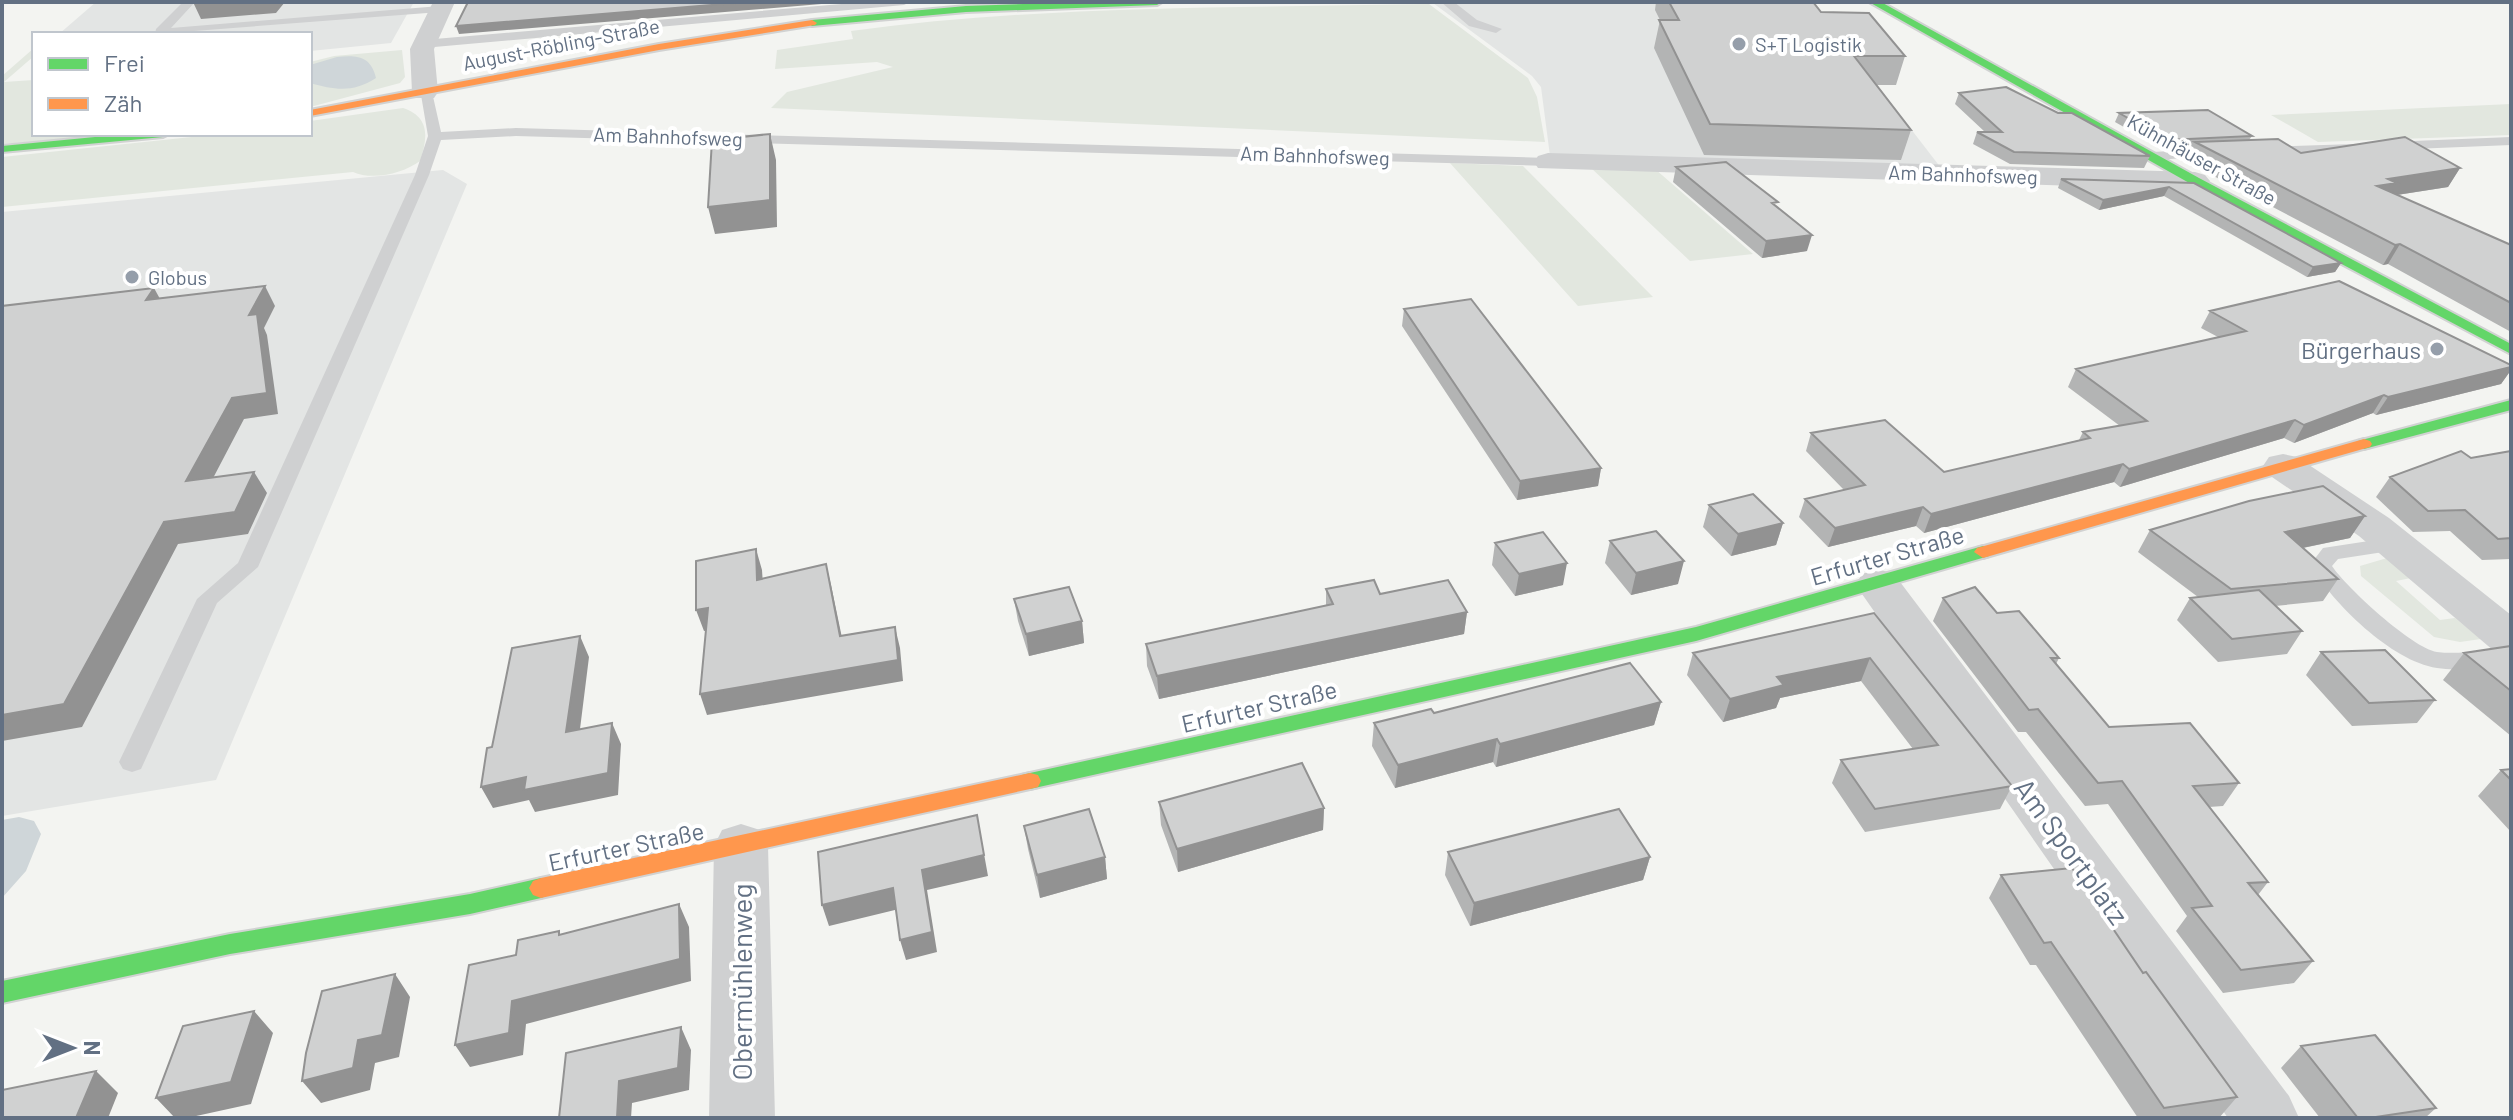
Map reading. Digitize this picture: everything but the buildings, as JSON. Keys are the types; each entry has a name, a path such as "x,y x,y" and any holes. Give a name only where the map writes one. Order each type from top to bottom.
{"street":[{"name":"August-Röbling-Straße","path":"312,113 717,37 835,20 965,8 1157,2"},
{"name":"Kühnhäuser Straße","path":"1874,2 2396,295 2511,350"},
{"path":"425,92 423,44 442,6"},
{"path":"2,149 142,136"},
{"name":"Am Bahnhofsweg","path":"1548,162 2195,181"},
{"name":"Erfurter Straße","path":"2,992 230,944 436,911 1696,634 2283,466 2511,405"},
{"path":"2283,466 2374,527 2500,622"},
{"name":"Am Sportplatz","path":"1878,584 2266,1118"},
{"name":"Obermühlenweg","path":"741,846 742,1118"}],"lane":[{"path":"189,2 160,32 442,6"},
{"path":"303,20 316,2"},
{"path":"423,44 904,2"},
{"path":"1447,2 1473,23 1496,29"},
{"path":"132,762 208,599 247,567 422,175 435,136 425,92"},
{"name":"Am Bahnhofsweg","path":"435,136 516,132 1548,162"},
{"path":"2152,156 2511,141"},
{"path":"2395,544 2331,553 2321,565 2329,578 2401,643 2425,657 2451,660 2511,656"}],"shaded area":[{"path":"96,2 414,2 391,43 312,51 312,32 61,32"},
{"path":"1813,2 1941,168 1550,156 1541,87 1532,76 1433,3"},
{"path":"1429,4 1528,78 1537,97 1545,142 771,108 787,92 893,67 877,62 775,69 777,50 853,39 851,31 1067,12"},
{"path":"32,50 32,58 4,82 32,80 32,136 101,136 2,144 2,76"},
{"path":"402,50 405,77 400,83 312,106 312,62 334,56"},
{"path":"337,57 362,58 371,65 376,78 344,89 328,87 312,83 312,64"},
{"path":"2511,104 2511,135 2318,142 2271,115"},
{"path":"403,108 422,122 425,129 423,152 420,161 388,174 370,176 353,172 2,207 2,157 201,136 312,136 312,121"},
{"path":"1450,163 1523,166 1653,297 1578,306"},
{"path":"1590,167 1655,169 1753,254 1690,261"},
{"path":"443,170 467,184 216,780 2,816 2,212"},
{"path":"2387,558 2411,578 2396,581 2440,620 2455,618 2481,639 2460,642 2434,637 2361,576 2360,566"},
{"path":"19,817 34,821 41,834 26,871 2,898 2,820"}],"traffic: fast":[{"path":"812,23 966,9 1157,2"},
{"path":"1874,2 2195,181 2511,350"},
{"path":"2,149 142,136"},
{"path":"2364,444 2511,405"},
{"path":"1030,781 1696,634 1983,552"},
{"path":"2,992 230,944 470,904 541,888"}],"traffic: slow":[{"path":"312,113 659,47 812,23"},
{"path":"1983,552 2364,444"},
{"path":"541,888 1030,781"}],"place":[{"name":"S+T Logistik","path":"1739,44"},
{"name":"Globus","path":"132,277"},
{"name":"Bürgerhaus","path":"2437,349"}]}
